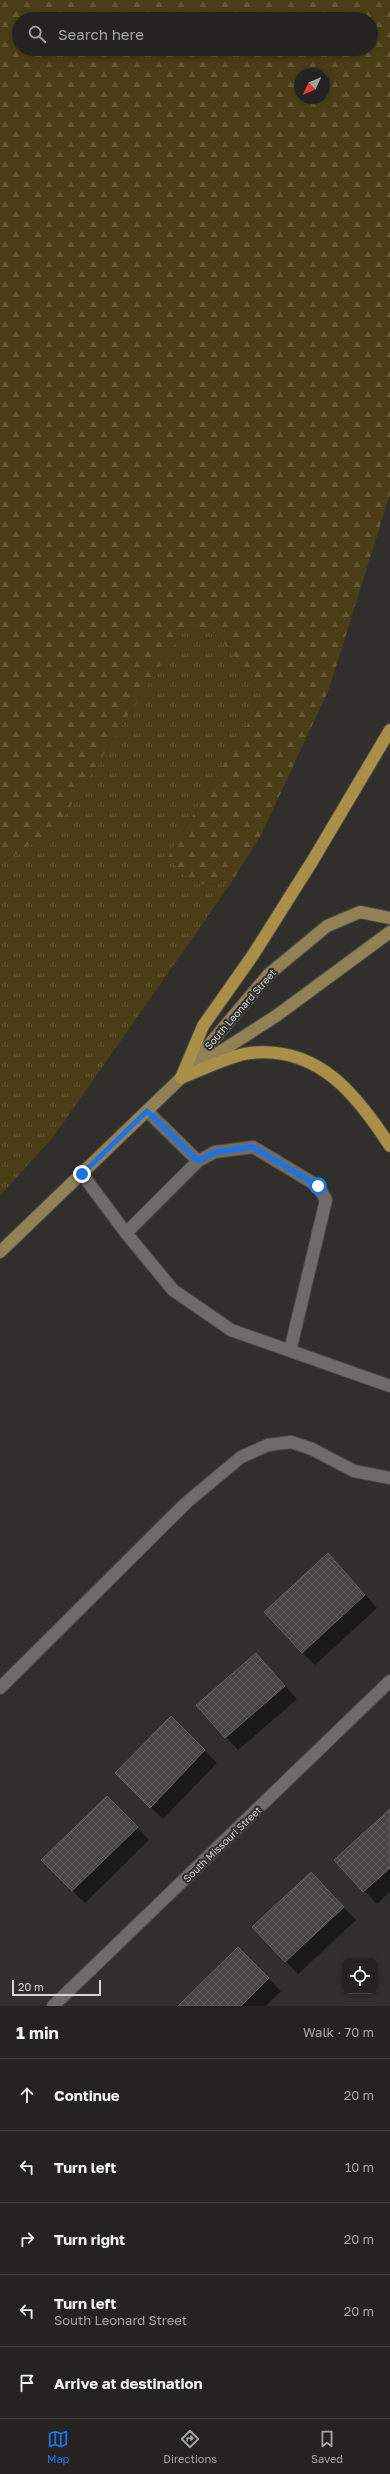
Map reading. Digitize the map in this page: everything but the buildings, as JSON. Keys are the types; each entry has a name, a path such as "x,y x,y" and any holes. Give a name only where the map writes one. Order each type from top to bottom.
{"highway":[{"path":"181,1078 203,1026 253,956 313,860 390,730"},
{"path":"181,1078 248,1053 275,1052 297,1058 327,1072 356,1098 390,1146"}],"main road":[{"name":"South Leonard Street","path":"0,1252 181,1078 269,974 327,926 360,912 390,918"},
{"name":"South Leonard Street","path":"181,1078 276,1016 390,932"}],"street":[{"path":"147,1111 198,1161"},
{"path":"126,1234 198,1161 215,1152 253,1147 318,1186 326,1200 290,1350"},
{"path":"82,1174 126,1234 173,1290 232,1330 390,1386"},
{"path":"0,1688 186,1503 241,1457 268,1444 291,1442 312,1449 354,1472 390,1478"},
{"name":"South Missouri Street","path":"53,2006 390,1681"}],"green space":[{"path":"0,0 390,0 390,494 329,689 261,835 231,883 192,884 168,857 265,696 216,633 184,628 56,829 0,864"},
{"path":"184,628 216,633 265,696 168,857 192,884 231,883 54,1136 0,1196 0,864 56,829"}],"route":[{"path":"82,1174 147,1111 198,1161 215,1152 253,1147 318,1186"}]}
